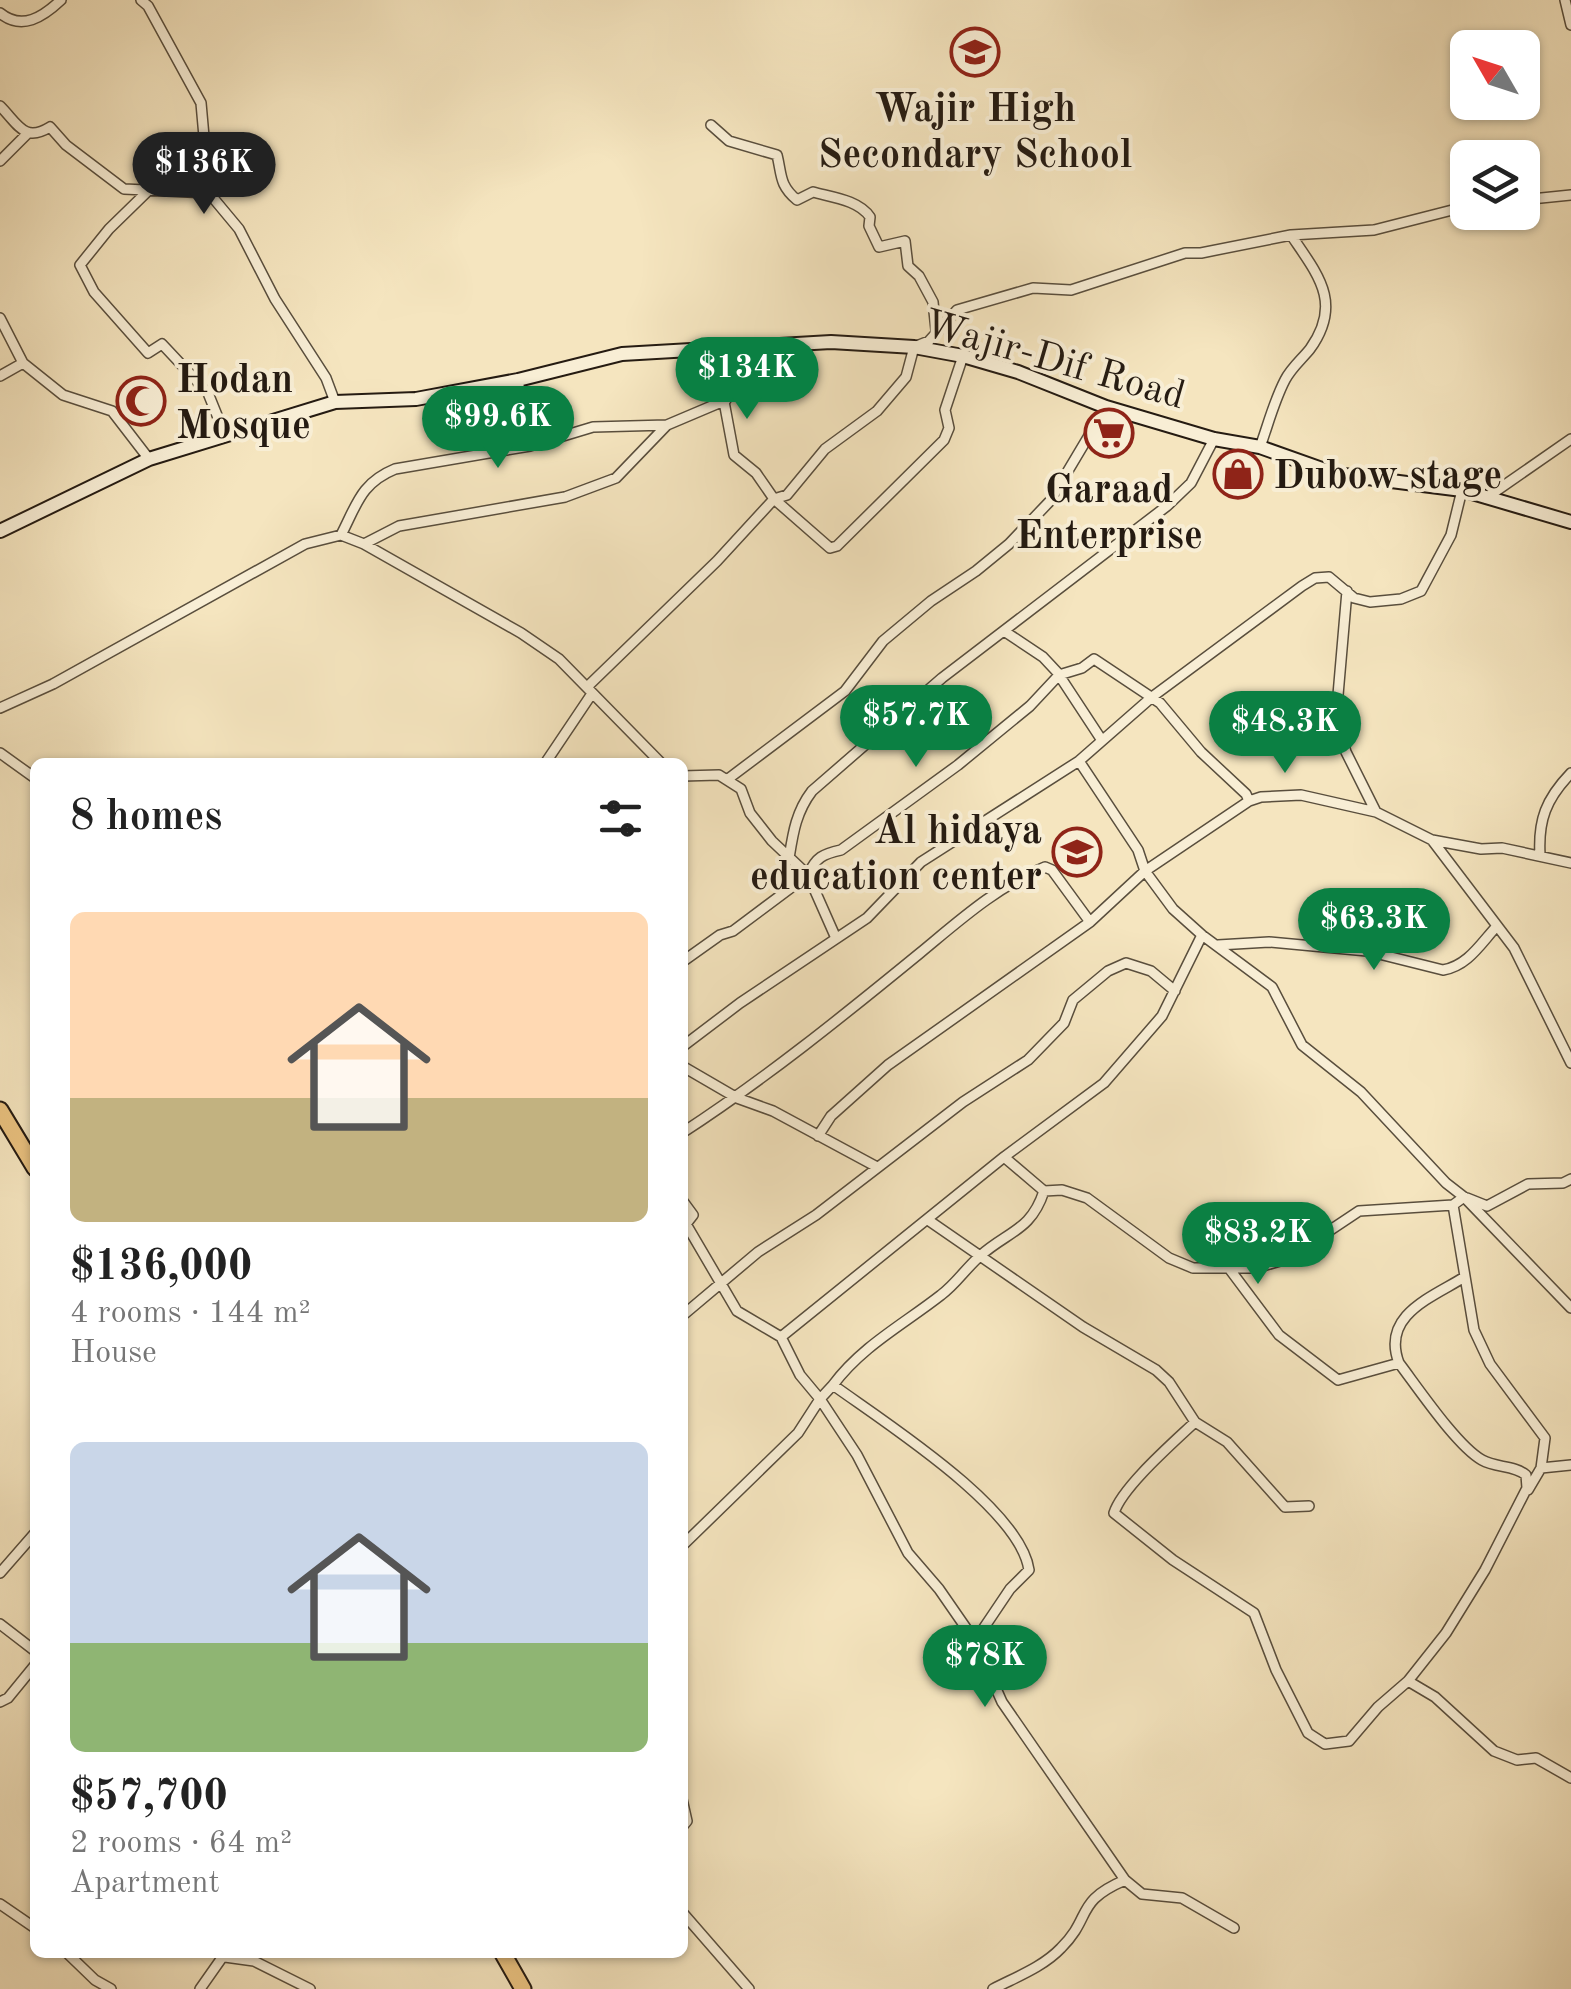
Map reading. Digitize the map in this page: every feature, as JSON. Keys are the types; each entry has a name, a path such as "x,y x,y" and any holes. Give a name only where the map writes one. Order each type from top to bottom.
{"highway":[{"path":"0,1110 30,1160"},
{"path":"506,1958 524,1989"}],"main road":[{"name":"Wajir-Dif Road","path":"0,530 149,458 335,402 416,399 518,380 622,354 831,342 914,347 962,356 1018,372 1106,407 1214,439 1260,447 1336,474 1462,490 1571,522"}],"street":[{"path":"0,13 10,21 32,21 61,0"},
{"path":"141,0 202,103 208,193 239,228 275,299 326,378 335,402"},
{"path":"1565,0 1571,25"},
{"path":"0,106 27,134 36,135 50,127 66,146 124,189 208,193"},
{"path":"711,125 729,141 777,154 778,176 785,190 797,200 812,192 847,202 865,210 870,217 868,226 879,247 905,241 908,266 920,276 933,302 936,330"},
{"path":"0,161 27,134"},
{"path":"150,190 109,229 80,265 94,292 148,353 162,344 208,393 225,435"},
{"path":"1540,199 1571,196"},
{"path":"548,758 589,691 774,499 787,495 825,450 877,411 906,377 914,347 929,340 957,310 1032,288 1071,290 1185,253 1291,235 1374,230 1450,211"},
{"path":"1260,447 1287,376 1324,325 1328,306 1322,285 1291,235"},
{"path":"0,318 23,363 63,395 112,411 149,458"},
{"path":"714,348 734,455 756,472 774,499 830,548 837,546 944,440 949,428 946,410 962,356"},
{"path":"0,376 23,363"},
{"path":"518,380 530,446"},
{"path":"364,544 398,526 565,497 616,478 667,426 726,400"},
{"path":"728,779 846,691 883,641 1009,544 1050,501 1106,407"},
{"path":"341,535 365,487 395,469 530,446 593,427 667,426"},
{"path":"789,858 795,822 812,791 942,678 1168,506 1191,483 1214,439"},
{"path":"1486,498 1571,439"},
{"path":"688,1042 835,936 867,918 921,862 1079,761 1152,698 1314,578 1329,577 1354,598 1370,602 1400,599 1421,591 1451,535 1462,490"},
{"path":"0,708 53,684 305,544 341,535 521,632 558,659 654,758"},
{"path":"1347,591 1336,718 1346,752 1376,812"},
{"path":"1004,632 1043,656 1101,739"},
{"path":"688,958 720,935 733,931 808,874 814,860 841,850 958,764 1030,706 1059,675 1082,668 1094,659 1160,703 1201,752 1246,794 1249,802"},
{"path":"0,753 30,774"},
{"path":"1079,761 1138,850 1145,871 1173,909 1272,987 1302,1044 1361,1092 1571,1308"},
{"path":"1540,855 1540,820 1547,803 1571,774"},
{"path":"688,776 713,775 728,779 741,789 750,813 808,874 835,936"},
{"path":"818,1136 831,1116 888,1065 1090,922 1145,871 1261,797 1302,795 1376,812 1432,840 1571,863"},
{"path":"1432,840 1514,948 1571,1063"},
{"path":"688,1130 736,1098 959,918 1024,876 1045,867 1052,870 1090,922"},
{"path":"1216,945 1269,942 1349,949 1442,970 1467,960 1497,926"},
{"path":"781,1337 1004,1157 1104,1083 1162,1016 1202,935"},
{"path":"688,1311 758,1252 816,1215 962,1102 1028,1060 1064,1023 1073,1000 1108,971 1126,962 1151,971 1174,992"},
{"path":"688,1070 736,1098 773,1111 877,1167"},
{"path":"1004,1157 1044,1191 1062,1190 1087,1198 1183,1266 1256,1268 1287,1259 1359,1211 1453,1205 1464,1197"},
{"path":"1464,1197 1486,1206 1528,1184 1563,1183 1571,1179"},
{"path":"688,1540 798,1434 820,1399 898,1323 943,1294 981,1255 1024,1226 1037,1211 1044,1191"},
{"path":"1453,1205 1474,1330 1490,1364 1545,1438 1541,1468 1506,1526"},
{"path":"928,1220 1084,1328 1156,1370 1195,1422 1227,1442 1285,1507 1309,1506"},
{"path":"688,1227 737,1311 781,1337 800,1375 856,1455 908,1553 975,1640 1002,1702 1125,1880 1142,1894 1182,1898 1234,1928"},
{"path":"1228,1266 1279,1335 1338,1380 1399,1364"},
{"path":"1195,1422 1118,1502 1116,1516 1196,1576 1254,1613 1276,1670 1314,1740 1325,1744 1349,1741 1408,1681 1446,1633 1485,1570 1527,1488 1522,1470 1492,1465 1470,1452 1399,1364 1394,1351 1395,1335 1408,1312 1463,1278"},
{"path":"833,1385 960,1480 1018,1538 1027,1553 1029,1570 1002,1600 975,1640"},
{"path":"1541,1468 1571,1465"},
{"path":"0,1573 30,1539"},
{"path":"0,1624 30,1647"},
{"path":"0,1702 30,1671"},
{"path":"1408,1681 1434,1698 1494,1752 1517,1760 1536,1758 1571,1778"},
{"path":"993,1989 1046,1962 1074,1933 1092,1898 1125,1880"},
{"path":"0,1904 30,1925"},
{"path":"688,1919 749,1989"},
{"path":"72,1958 111,1989"},
{"path":"200,1989 222,1958"},
{"path":"242,1958 310,1989"}],"place":[{"name":"Wajir High Secondary School","path":"975,52"},
{"name":"Hodan Mosque","path":"141,401"},
{"name":"Garaad Enterprise","path":"1109,433"},
{"name":"Dubow stage","path":"1238,474"},
{"name":"Al hidaya education center","path":"1077,852"}]}
